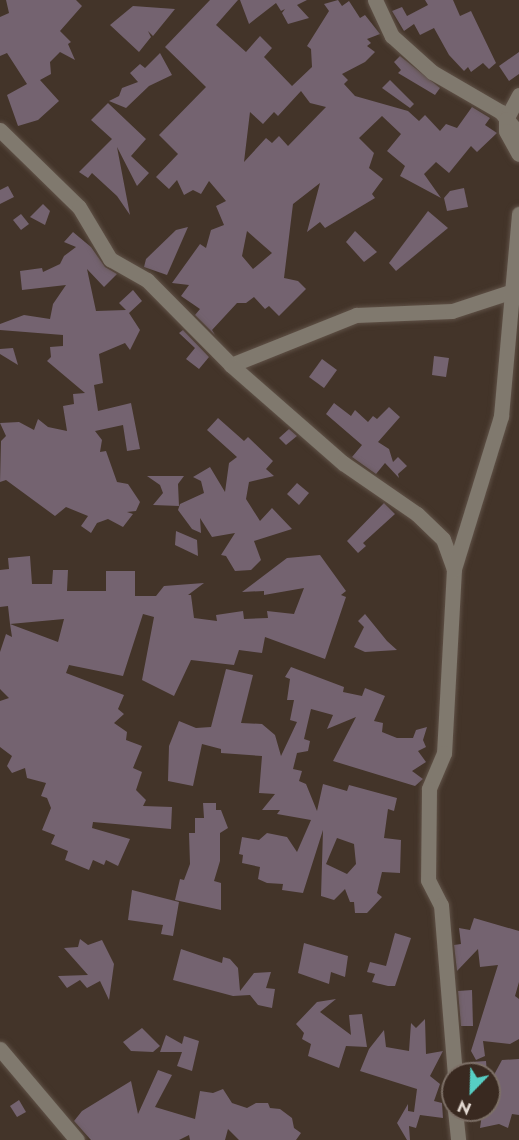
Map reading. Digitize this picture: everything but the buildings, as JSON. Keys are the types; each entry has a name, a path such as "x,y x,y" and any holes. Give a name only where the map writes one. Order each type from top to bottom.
{"street":[{"path":"375,0 392,36 432,72 475,94 506,119 519,134"},
{"path":"519,95 506,119 506,131 519,154"},
{"path":"0,130 79,207 110,259 147,280 231,365 343,463 417,514 443,539 454,569"},
{"path":"454,1062 441,905 428,880 429,789 444,753 454,569 501,416 519,214"},
{"path":"231,365 356,315 452,311 514,290"},
{"path":"0,1049 77,1140"},
{"path":"457,1122 459,1140"}]}
